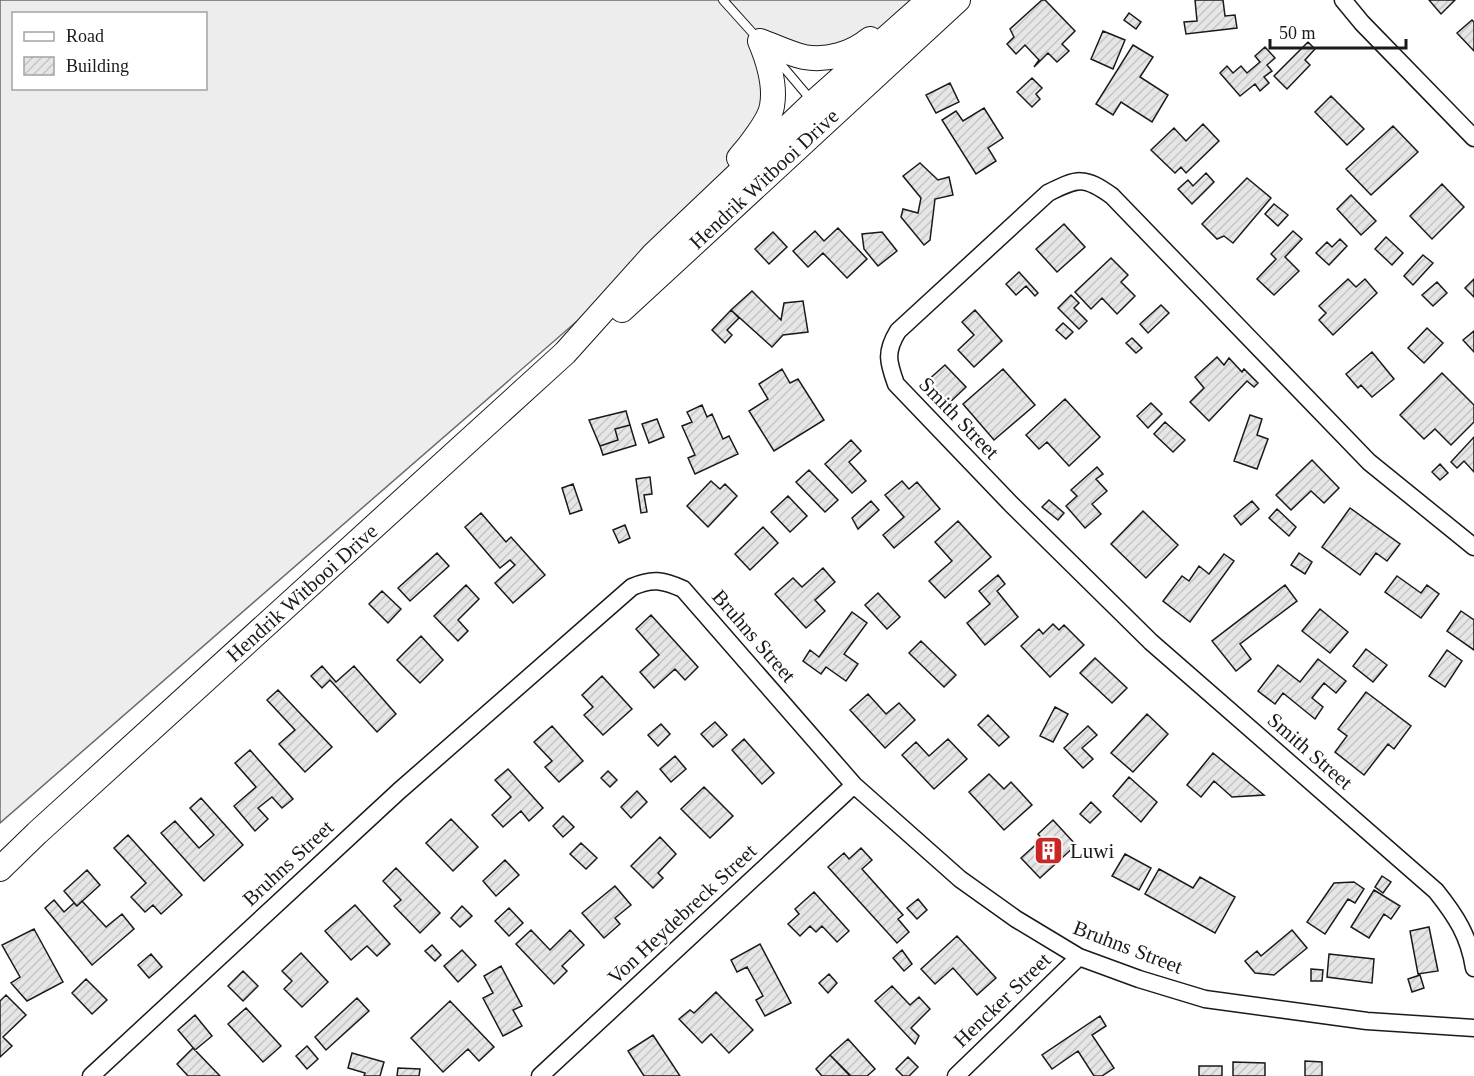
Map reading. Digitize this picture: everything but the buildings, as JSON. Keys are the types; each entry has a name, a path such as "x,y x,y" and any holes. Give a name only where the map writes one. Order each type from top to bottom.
{"main road":[{"path":"760,40 804,57 829,58 860,47 918,0"},
{"name":"Hendrik Witbooi Drive","path":"565,353 606,324 658,278 929,0"},
{"name":"Hendrik Witbooi Drive","path":"0,869 565,353 653,255 821,110 958,0"},
{"path":"653,255 751,144 772,108 773,93 768,62 760,40"},
{"name":"Hendrik Witbooi Drive","path":"0,859 37,833"}],"street":[{"path":"1343,0 1362,23 1474,138"},
{"name":"Smith Street","path":"1474,547 1369,462 1112,196 1092,182 1075,182 1048,193 898,331 891,342 888,351 890,367 896,384 1011,504 1151,642 1436,891 1455,915 1466,936 1471,947 1474,968"},
{"name":"Bruhns Street","path":"91,1076 399,791 632,587 647,581 670,583 683,589 854,785 960,879 1016,919 1079,957 1139,979 1205,999 1367,1021 1474,1028"},
{"name":"Von Heydebreck Street","path":"540,1076 854,785"},
{"name":"Hencker Street","path":"956,1076 1079,957"}],"lane":[{"path":"723,0 821,110"}],"shaded area":[{"path":"0,0 918,0 848,53 761,41 771,84 751,144 653,255 0,823"}],"place":[{"name":"Luwi","path":"1049,851"}]}
